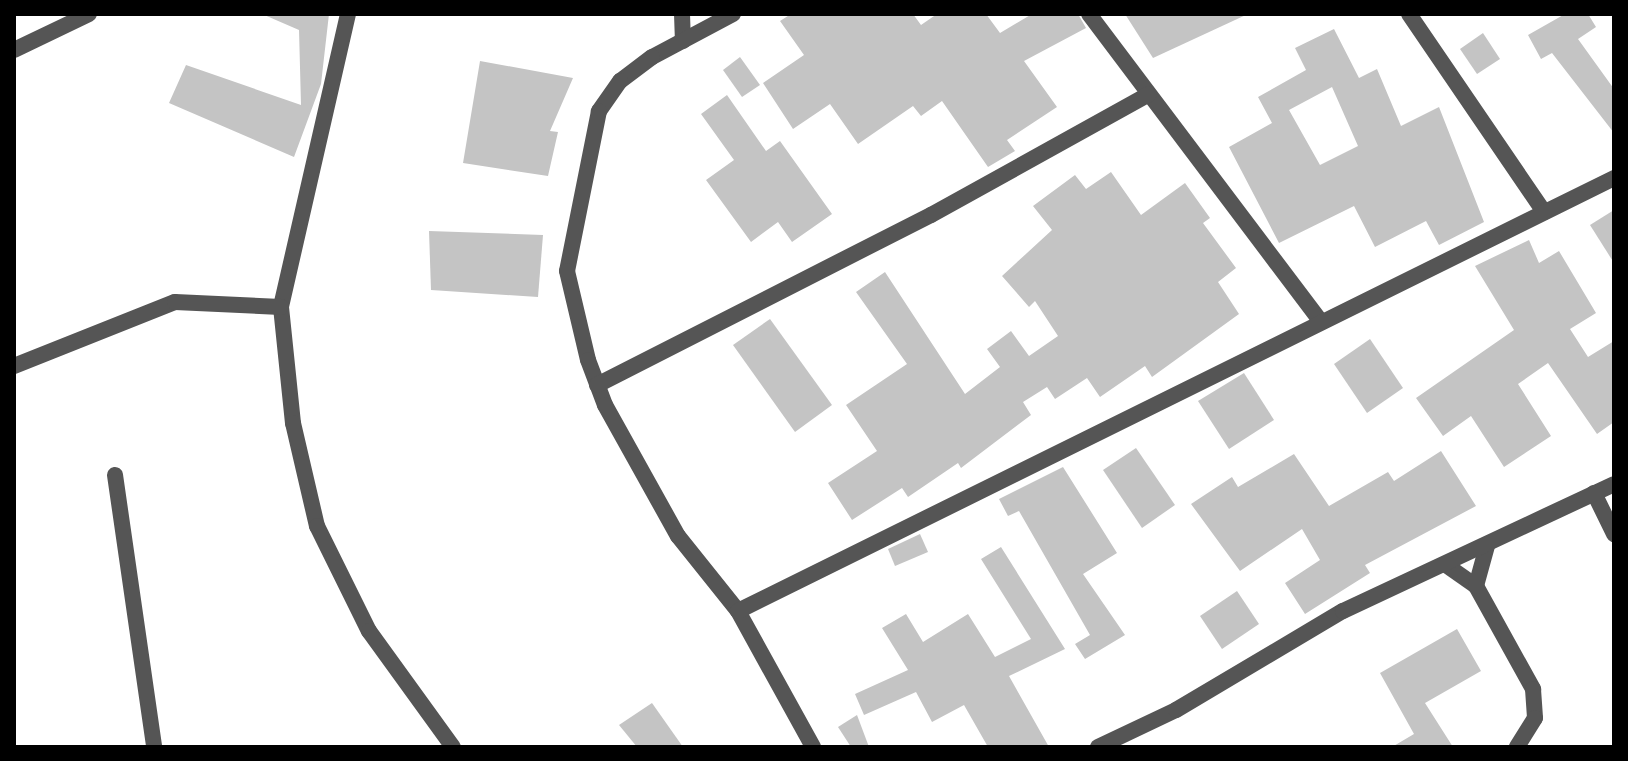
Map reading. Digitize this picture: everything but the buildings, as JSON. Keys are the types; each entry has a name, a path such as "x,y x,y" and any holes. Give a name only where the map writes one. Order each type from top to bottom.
{"street":[{"path":"14,50 89,14"},
{"path":"348,14 281,307 293,423 317,526 369,631 453,747"},
{"path":"682,14 683,41"},
{"path":"733,14 620,81 599,111 567,271 597,385 678,536 738,611 813,747"},
{"path":"1089,14 1320,321"},
{"path":"1409,14 1544,212"},
{"path":"597,385 931,215 1149,94"},
{"path":"738,611 1614,178"},
{"path":"14,366 175,302 281,307"},
{"path":"115,475 154,747"},
{"path":"1098,747 1176,710 1343,611 1614,484"},
{"path":"1594,493 1614,534"},
{"path":"1476,586 1487,546"},
{"path":"1446,565 1476,586 1536,700 1535,718 1517,747"}]}
